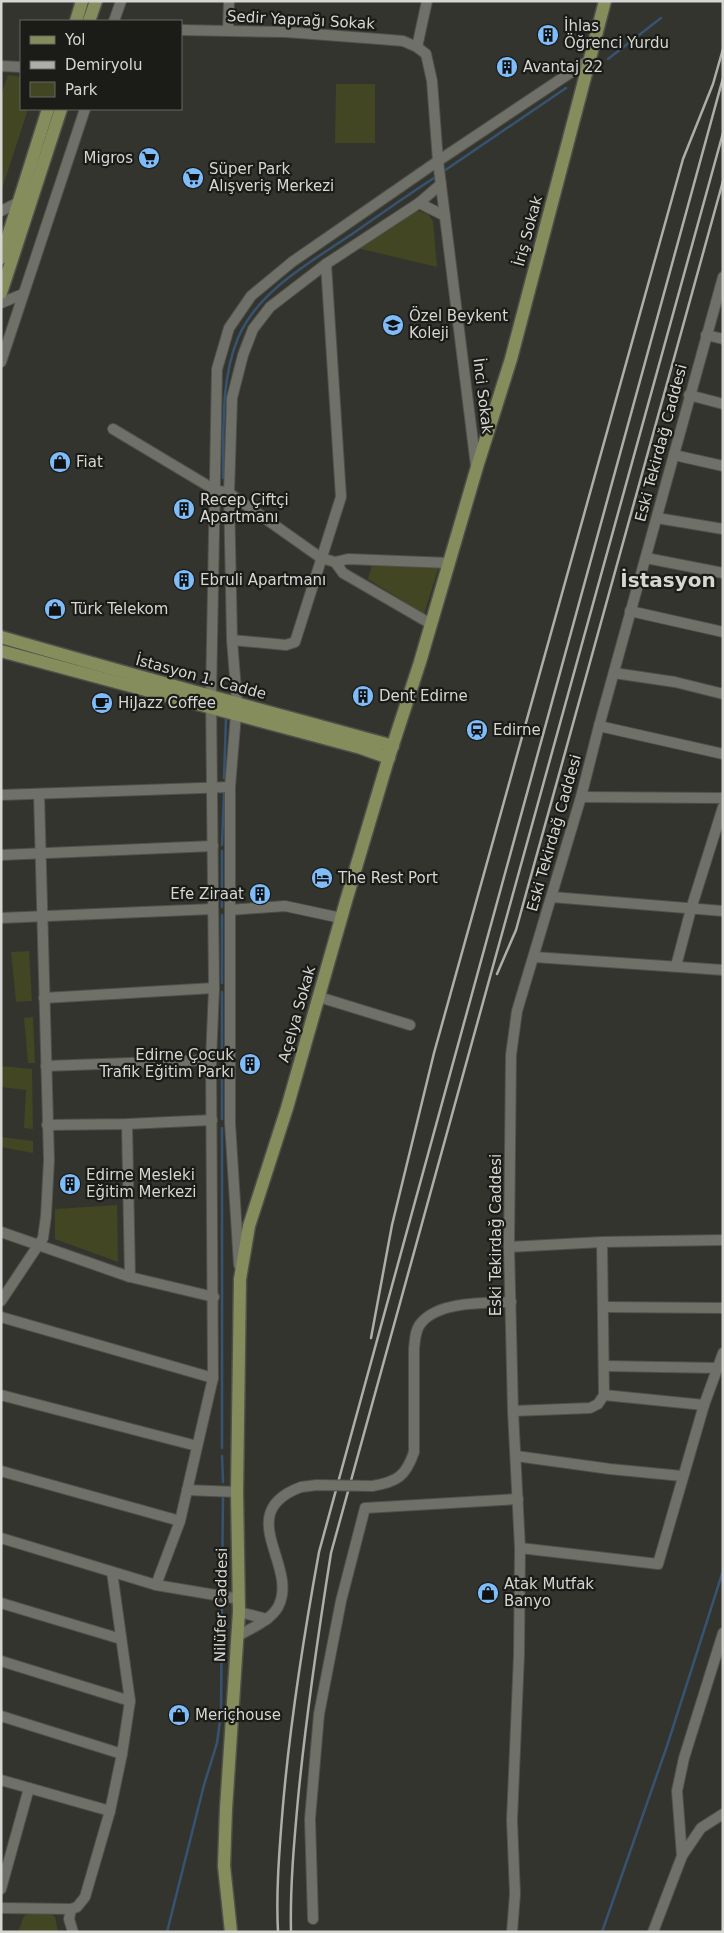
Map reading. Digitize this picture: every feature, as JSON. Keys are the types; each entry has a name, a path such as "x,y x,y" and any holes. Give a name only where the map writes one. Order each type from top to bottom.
{"main road":[{"path":"76,20 82,1"},
{"path":"91,20 96,1"},
{"name":"İriş Sokak","path":"477,468 511,359 605,1"},
{"path":"2,249 48,110"},
{"path":"1,293 61,110"},
{"name":"İnci Sokak","path":"391,752 477,468"},
{"name":"İstasyon 1. Cadde","path":"1,637 142,679 211,703"},
{"name":"İstasyon 1. Cadde","path":"1,651 236,709 391,752"},
{"name":"Açelya Sokak","path":"240,1279 249,1226 287,1108 391,752"},
{"name":"Nilüfer Caddesi","path":"231,1932 224,1866 239,1612 237,1492 240,1279"}],"street":[{"path":"114,20 121,1"},
{"path":"228,31 229,1"},
{"path":"417,47 427,1"},
{"name":"Sedir Yaprağı Sokak","path":"182,30 286,32 403,41 417,47"},
{"name":"İnci Sokak","path":"417,47 426,54 432,82 438,161 477,468"},
{"path":"156,1586 180,1521 213,1378 214,1298 211,1060 214,988 211,703 217,369 229,328 251,296 292,262 438,161 588,61"},
{"path":"1,66 20,68"},
{"path":"1,362 85,110"},
{"path":"240,1279 230,1123 230,788 236,709 232,640 229,493 232,398 243,355 253,329 270,307 326,264 419,203 442,184"},
{"path":"1,211 19,202"},
{"path":"419,203 445,216"},
{"path":"232,640 286,645 294,642 341,497 326,264"},
{"name":"Eski Tekirdağ Caddesi","path":"512,1932 514,1894 512,1820 519,1655 520,1548 513,1411 509,1248 511,1055 517,1011 581,797 598,726 723,278"},
{"path":"1,303 23,294"},
{"path":"706,335 723,339"},
{"path":"689,395 723,404"},
{"path":"113,429 215,490 229,493 321,558 335,562 348,559 449,563"},
{"path":"674,455 723,466"},
{"path":"657,518 723,528"},
{"path":"646,558 723,573"},
{"path":"335,562 343,573 431,624"},
{"path":"630,611 723,632"},
{"path":"614,673 675,682 723,694"},
{"path":"598,726 723,754"},
{"path":"1,795 212,787 230,788"},
{"path":"1,1301 39,1244 46,1216 49,1160 39,794"},
{"path":"581,797 723,798"},
{"path":"676,966 691,909 723,807"},
{"path":"1,855 213,846"},
{"path":"552,897 723,911"},
{"path":"230,910 286,906 341,918"},
{"path":"1,918 213,909"},
{"path":"534,957 723,970"},
{"path":"44,998 214,988"},
{"path":"319,997 410,1025"},
{"path":"46,1066 211,1060"},
{"path":"48,1125 212,1120"},
{"path":"128,1124 130,1277"},
{"path":"1,1232 130,1277 214,1298"},
{"path":"509,1248 602,1242 723,1240"},
{"path":"513,1411 590,1408 598,1404 604,1395 602,1242"},
{"path":"238,1636 267,1619 278,1607 282,1587 270,1541 270,1515 274,1504 281,1497 301,1487 317,1485 372,1486 388,1484 399,1478 409,1466 414,1452 415,1335 420,1323 445,1308 511,1302"},
{"path":"604,1307 723,1308"},
{"path":"1,1317 213,1378"},
{"path":"520,1548 658,1564 704,1404 723,1353"},
{"path":"605,1366 718,1368"},
{"path":"1,1395 197,1446"},
{"path":"604,1395 704,1404"},
{"path":"516,1456 610,1469 682,1476"},
{"path":"1,1471 180,1521"},
{"path":"187,1490 237,1492"},
{"path":"313,1919 310,1818 319,1714 341,1601 365,1508 518,1499"},
{"path":"1,1538 156,1586 239,1599"},
{"path":"1,1908 71,1909 82,1902 85,1896 110,1811 122,1754 130,1700 112,1572"},
{"path":"1,1603 121,1639"},
{"path":"239,1612 267,1619"},
{"path":"682,1856 677,1791 684,1758 723,1634"},
{"path":"1,1661 130,1700"},
{"path":"1,1716 122,1754"},
{"path":"1,1780 110,1811"},
{"path":"1,1889 29,1788"},
{"path":"653,1932 682,1856 701,1828 723,1814"},
{"path":"71,1909 69,1919 73,1932"}],"green space":[{"path":"8,75 20,77 20,110 28,110 1,192 1,95"},
{"path":"336,84 375,84 375,143 335,143"},
{"path":"416,210 428,214 433,221 437,267 353,247"},
{"path":"373,561 439,566 424,614 368,579"},
{"path":"29,951 32,1001 16,1002 11,952"},
{"path":"33,1017 35,1063 28,1063 24,1018"},
{"path":"1,1066 32,1069 33,1129 24,1128 26,1090 1,1087"},
{"path":"1,1137 33,1141 33,1153 1,1147"},
{"path":"117,1205 118,1262 55,1239 55,1209"},
{"path":"30,1912 49,1913 55,1917 58,1932 18,1932 24,1916"}],"waterway":[{"path":"608,59 661,18"},
{"path":"441,173 566,88"},
{"path":"223,478 223,425 228,372 238,338 247,321 273,291 305,265 437,176"},
{"path":"224,778 226,719"},
{"path":"222,845 224,794"},
{"path":"222,851 222,907"},
{"path":"222,915 222,983"},
{"path":"222,992 222,1058"},
{"path":"222,1067 222,1119"},
{"path":"222,1128 222,1448"},
{"path":"222,1456 223,1482"},
{"path":"222,1587 223,1498"},
{"path":"602,1932 667,1746 723,1571"},
{"path":"167,1932 204,1785 217,1743 221,1713 222,1603"}],"railway":[{"path":"371,1338 392,1225 434,1053 683,159 713,84 723,49"},
{"path":"278,1932 279,1860 288,1750 319,1552 723,78"},
{"path":"291,1932 293,1865 301,1768 331,1553 723,133"},
{"path":"497,974 516,930 723,181"}],"place":[{"name":"İhlas Öğrenci Yurdu","path":"548,35"},
{"name":"Avantaj 22","path":"507,67"},
{"name":"Migros","path":"149,158"},
{"name":"Süper Park Alışveriş Merkezi","path":"193,178"},
{"name":"Özel Beykent Koleji","path":"393,325"},
{"name":"Fiat","path":"60,462"},
{"name":"Recep Çiftçi Apartmanı","path":"184,509"},
{"name":"Ebruli Apartmanı","path":"184,580"},
{"name":"Türk Telekom","path":"55,609"},
{"name":"Dent Edirne","path":"363,696"},
{"name":"HiJazz Coffee","path":"102,703"},
{"name":"Edirne","path":"477,730"},
{"name":"The Rest Port","path":"322,878"},
{"name":"Efe Ziraat","path":"260,894"},
{"name":"Edirne Çocuk Trafik Eğitim Parkı","path":"250,1064"},
{"name":"Edirne Mesleki Eğitim Merkezi","path":"70,1184"},
{"name":"Atak Mutfak Banyo","path":"488,1593"},
{"name":"Meriçhouse","path":"179,1715"}],"district":[{"name":"İstasyon","path":"668,580"}]}
